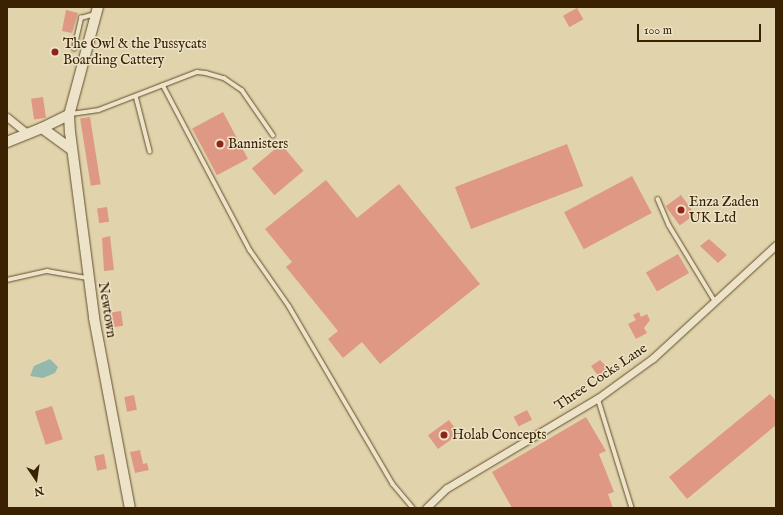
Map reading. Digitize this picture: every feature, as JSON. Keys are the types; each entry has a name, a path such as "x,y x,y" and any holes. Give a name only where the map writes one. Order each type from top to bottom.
{"main road":[{"name":"Newtown","path":"97,10 69,114 71,149 88,278 130,508"},
{"path":"7,142 42,128 69,114"},
{"path":"42,128 71,149"}],"street":[{"path":"7,117 28,134"},
{"name":"Three Cocks Lane","path":"426,508 453,484 598,398 653,358 776,245"}],"lane":[{"path":"74,49 81,18 97,10"},
{"path":"69,114 99,110 197,72 224,78 242,90 273,135"},
{"path":"163,85 250,250 289,306 393,484 413,508"},
{"path":"136,96 150,151"},
{"path":"658,199 669,225 715,302"},
{"path":"7,280 47,271 88,278"},
{"path":"598,398 632,508"}],"water":[{"path":"50,359 58,367 55,373 43,378 30,376 34,366"}],"building":[{"path":"577,8 583,19 569,27 563,16"},
{"path":"66,10 78,13 72,33 62,31"},
{"path":"43,97 46,118 34,119 31,99"},
{"name":"Bannisters","path":"223,112 248,159 217,175 192,128"},
{"path":"90,117 101,184 91,186 80,119"},
{"path":"281,144 303,171 274,195 252,168"},
{"path":"567,144 583,186 471,229 455,187"},
{"path":"632,176 652,213 584,249 564,212"},
{"path":"326,180 357,218 399,184 480,284 380,364 362,342 343,358 328,339 338,331 286,267 292,262 265,229"},
{"name":"Enza Zaden UK Ltd","path":"681,195 695,214 680,226 666,206"},
{"path":"107,207 109,222 99,223 97,208"},
{"path":"110,236 114,270 104,271 102,238"},
{"path":"709,239 727,255 718,263 700,246"},
{"path":"678,254 689,273 657,292 646,272"},
{"path":"121,311 123,326 113,327 111,312"},
{"path":"639,312 641,317 647,314 650,320 644,328 647,333 636,339 628,324 636,320 633,315"},
{"path":"600,360 610,370 599,377 591,366"},
{"path":"770,394 776,401 776,425 687,499 669,477"},
{"path":"134,395 137,410 127,412 124,397"},
{"path":"52,406 63,439 46,445 35,412"},
{"path":"527,410 532,420 519,427 514,417"},
{"path":"586,417 606,451 599,454 614,492 608,494 613,508 512,508 492,472"},
{"name":"Holab Concepts","path":"449,420 459,434 438,449 428,435"},
{"path":"140,450 143,464 147,463 149,470 135,473 130,452"},
{"path":"104,454 107,469 97,471 94,456"}],"place":[{"name":"The Owl & the Pussycats Boarding Cattery","path":"55,52"},
{"name":"Bannisters","path":"220,144"},
{"name":"Enza Zaden UK Ltd","path":"681,210"},
{"name":"Holab Concepts","path":"444,435"}]}
